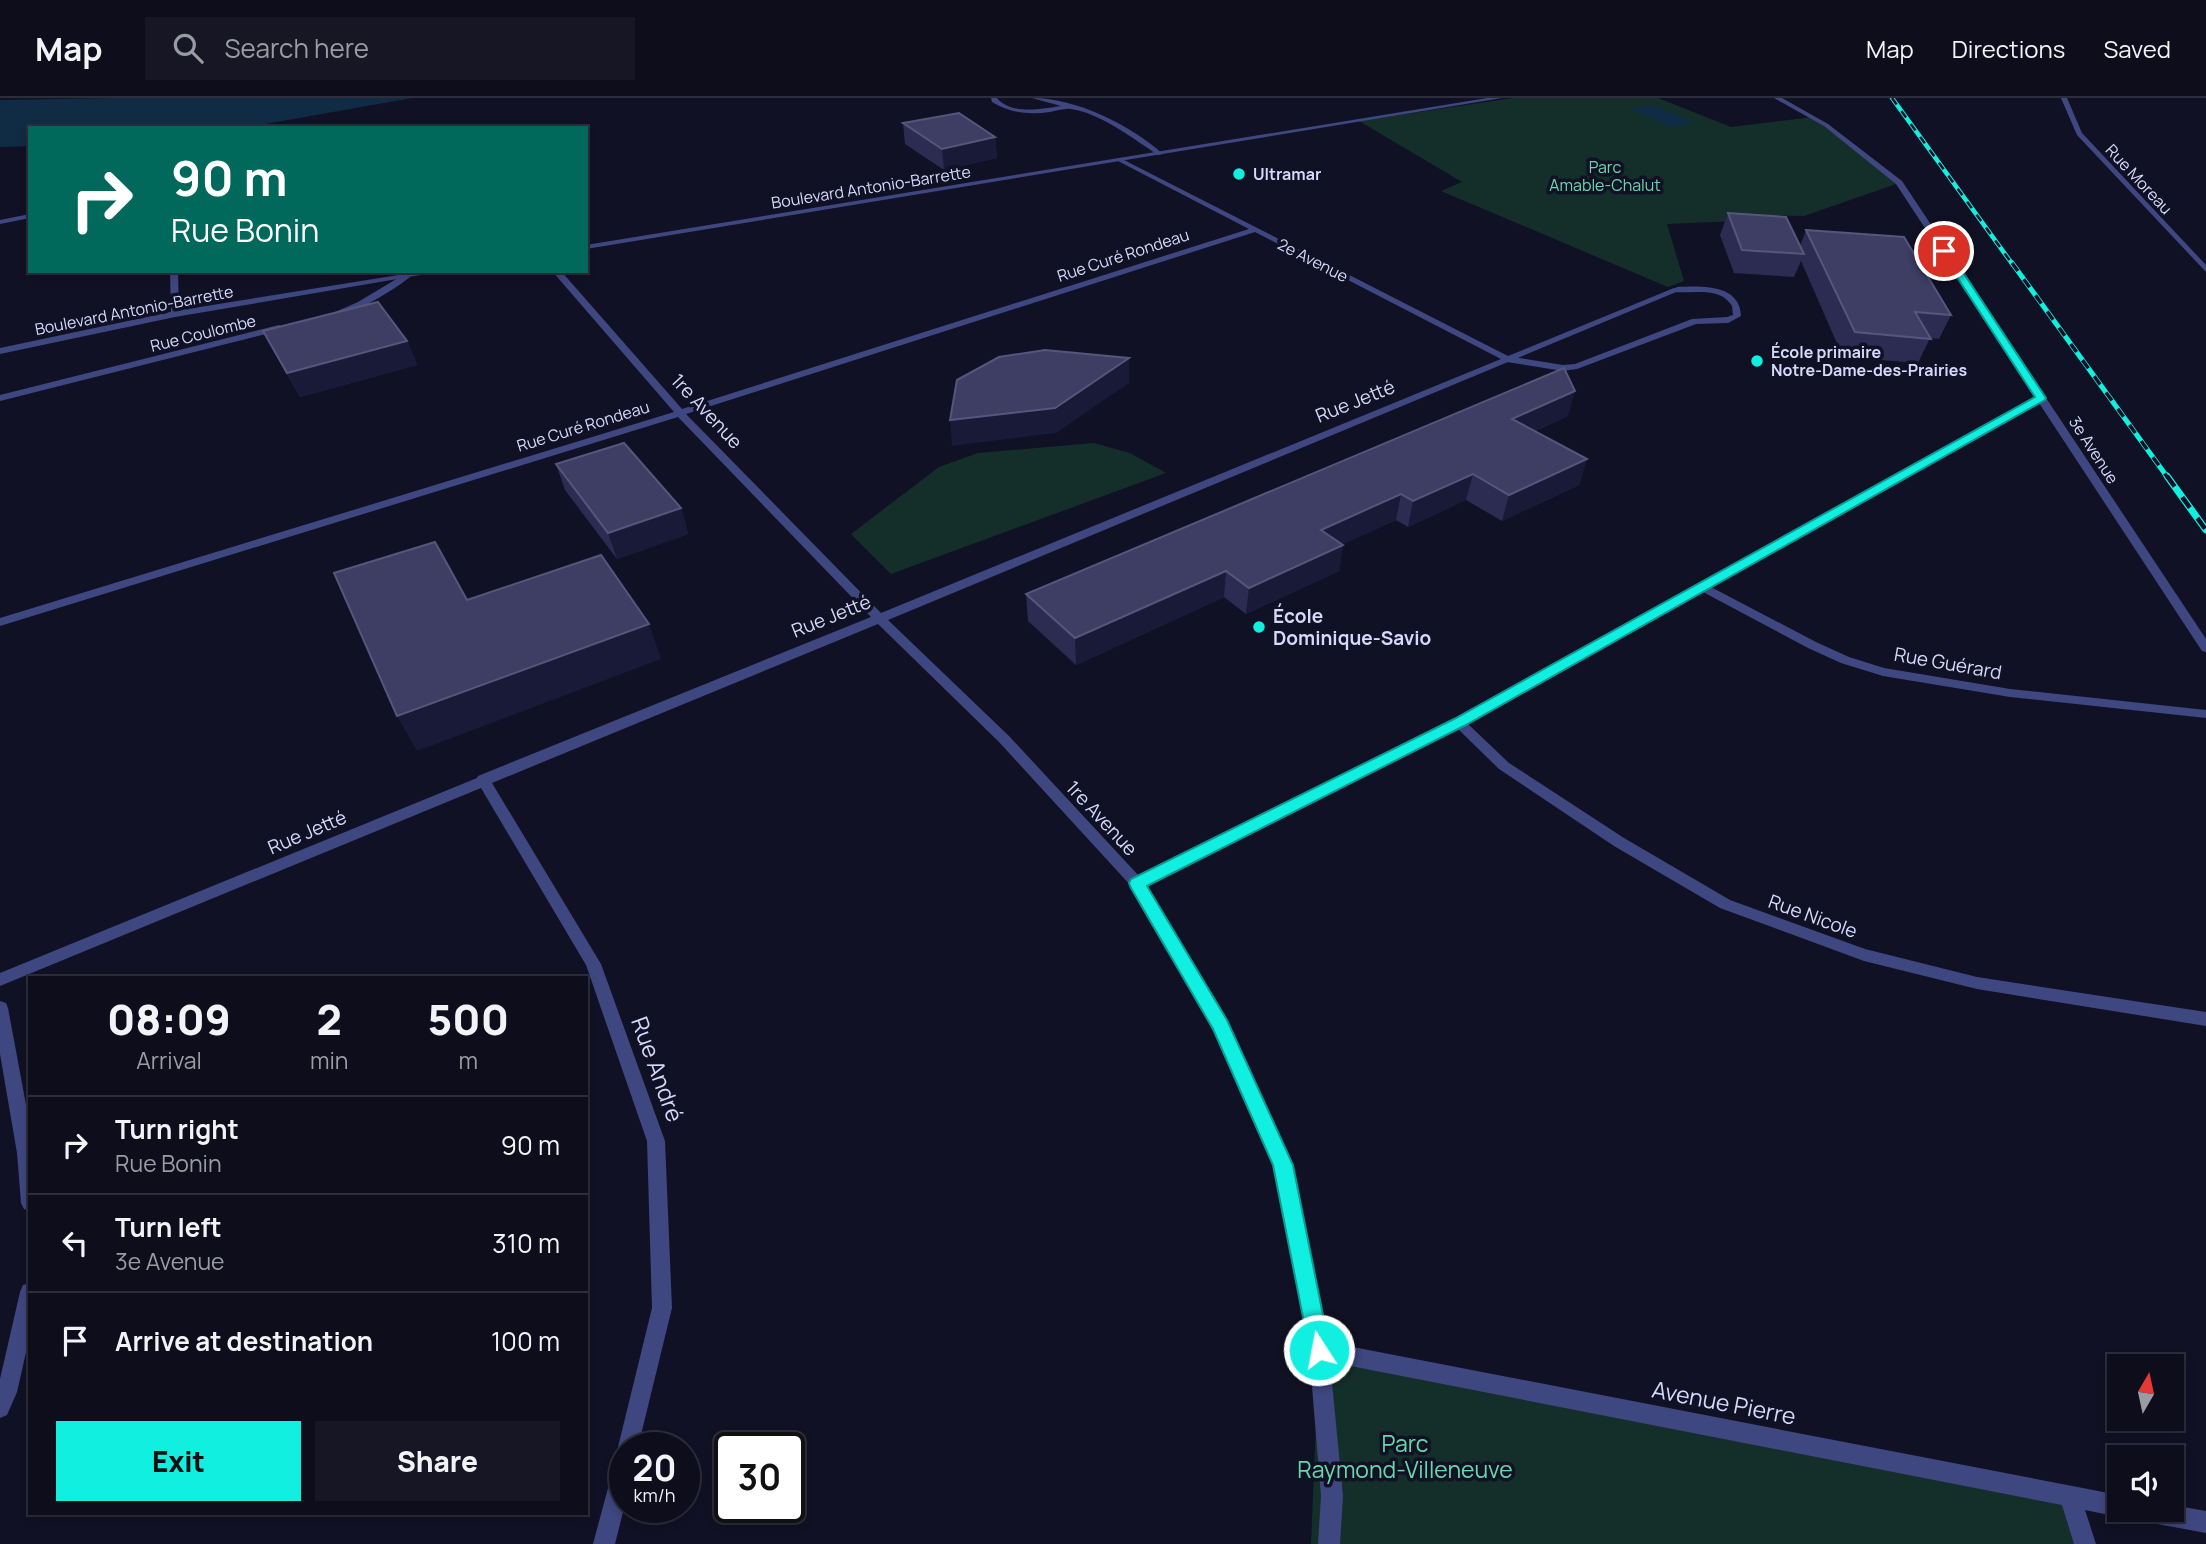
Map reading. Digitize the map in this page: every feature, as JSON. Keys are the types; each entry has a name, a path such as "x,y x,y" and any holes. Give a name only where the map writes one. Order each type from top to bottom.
{"street":[{"path":"994,98 994,102 1003,107 1032,113 1074,107"},
{"path":"1035,98 1074,107 1122,128 1160,154"},
{"name":"Boulevard Antonio-Barrette","path":"588,247 1499,98"},
{"name":"3e Avenue","path":"1777,98 1826,125 1899,183 2206,648"},
{"name":"Rue Moreau","path":"2064,98 2079,134 2206,270"},
{"name":"2e Avenue","path":"1120,160 1507,359"},
{"path":"0,222 28,216"},
{"name":"Rue Curé Rondeau","path":"0,621 680,412 1254,230"},
{"path":"174,273 175,314"},
{"name":"Boulevard Antonio-Barrette","path":"0,351 175,314 429,273"},
{"name":"1re Avenue","path":"558,273 680,412 878,617 1004,739 1137,883 1221,1026 1283,1165 1319,1350 1332,1496 1329,1544"},
{"path":"324,317 361,304 406,277"},
{"name":"Rue Jetté","path":"0,980 483,779 1507,359 1677,290 1697,288 1723,294 1734,301 1738,311 1737,316 1728,320 1695,321 1577,366 1563,368 1507,359"},
{"name":"Rue Coulombe","path":"0,398 283,327"},
{"path":"1137,883 1459,723 2041,398"},
{"name":"Rue Guérard","path":"1702,587 1812,645 1845,660 1884,672 2010,693 2206,714"},
{"name":"Rue Nicole","path":"1459,723 1504,766 1619,842 1725,904 1864,955 1977,983 2206,1018"},
{"name":"Rue André","path":"483,779 593,964 656,1141 662,1308 632,1432"},
{"path":"0,1008 28,1178"},
{"path":"2,1399 28,1300"},
{"name":"Avenue Pierre","path":"1319,1350 2107,1504"},
{"path":"2070,1497 2085,1544"},
{"path":"2184,1518 2206,1522"},
{"path":"604,1544 609,1523"}],"green space":[{"name":"Parc Amable-Chalut","path":"1513,98 1658,98 1731,127 1813,117 1899,183 1804,216 1762,215 1738,221 1667,224 1684,281 1668,287 1441,191 1462,182 1359,121"},
{"path":"1094,443 1130,453 1166,473 891,574 851,534 939,467 978,453"},
{"name":"Parc Raymond-Villeneuve","path":"1319,1350 2070,1497 2087,1544 1311,1544"}],"water":[{"path":"412,98 253,126 28,126 28,146 0,147 0,100"},
{"path":"1654,105 1695,123 1671,127 1630,109"}],"building":[{"path":"959,113 995,137 942,149 903,123"},
{"path":"1728,213 1786,217 1804,254 1742,250"},
{"path":"1806,230 1904,237 1951,315 1915,312 1931,339 1855,332"},
{"path":"378,302 407,341 287,373 263,331"},
{"path":"1045,350 1129,358 1055,408 950,420 957,380 999,357"},
{"path":"1564,368 1575,391 1512,419 1587,459 1509,495 1473,474 1413,501 1401,494 1321,530 1343,545 1249,588 1226,571 1075,638 1026,594"},
{"path":"624,443 681,508 608,533 556,464"},
{"path":"435,542 467,600 601,555 649,624 397,716 334,573"}],"railway":[{"path":"1892,98 2013,265"},
{"path":"2012,263 2168,478"},
{"path":"2167,476 2206,530"}],"place":[{"name":"Ultramar","path":"1239,174"},
{"name":"École primaire Notre-Dame-des-Prairies","path":"1757,361"},
{"name":"École Dominique-Savio","path":"1259,627"}],"route":[{"path":"1319,1350 1283,1165 1221,1026 1137,883 1459,723 2041,398 1944,251"}]}
